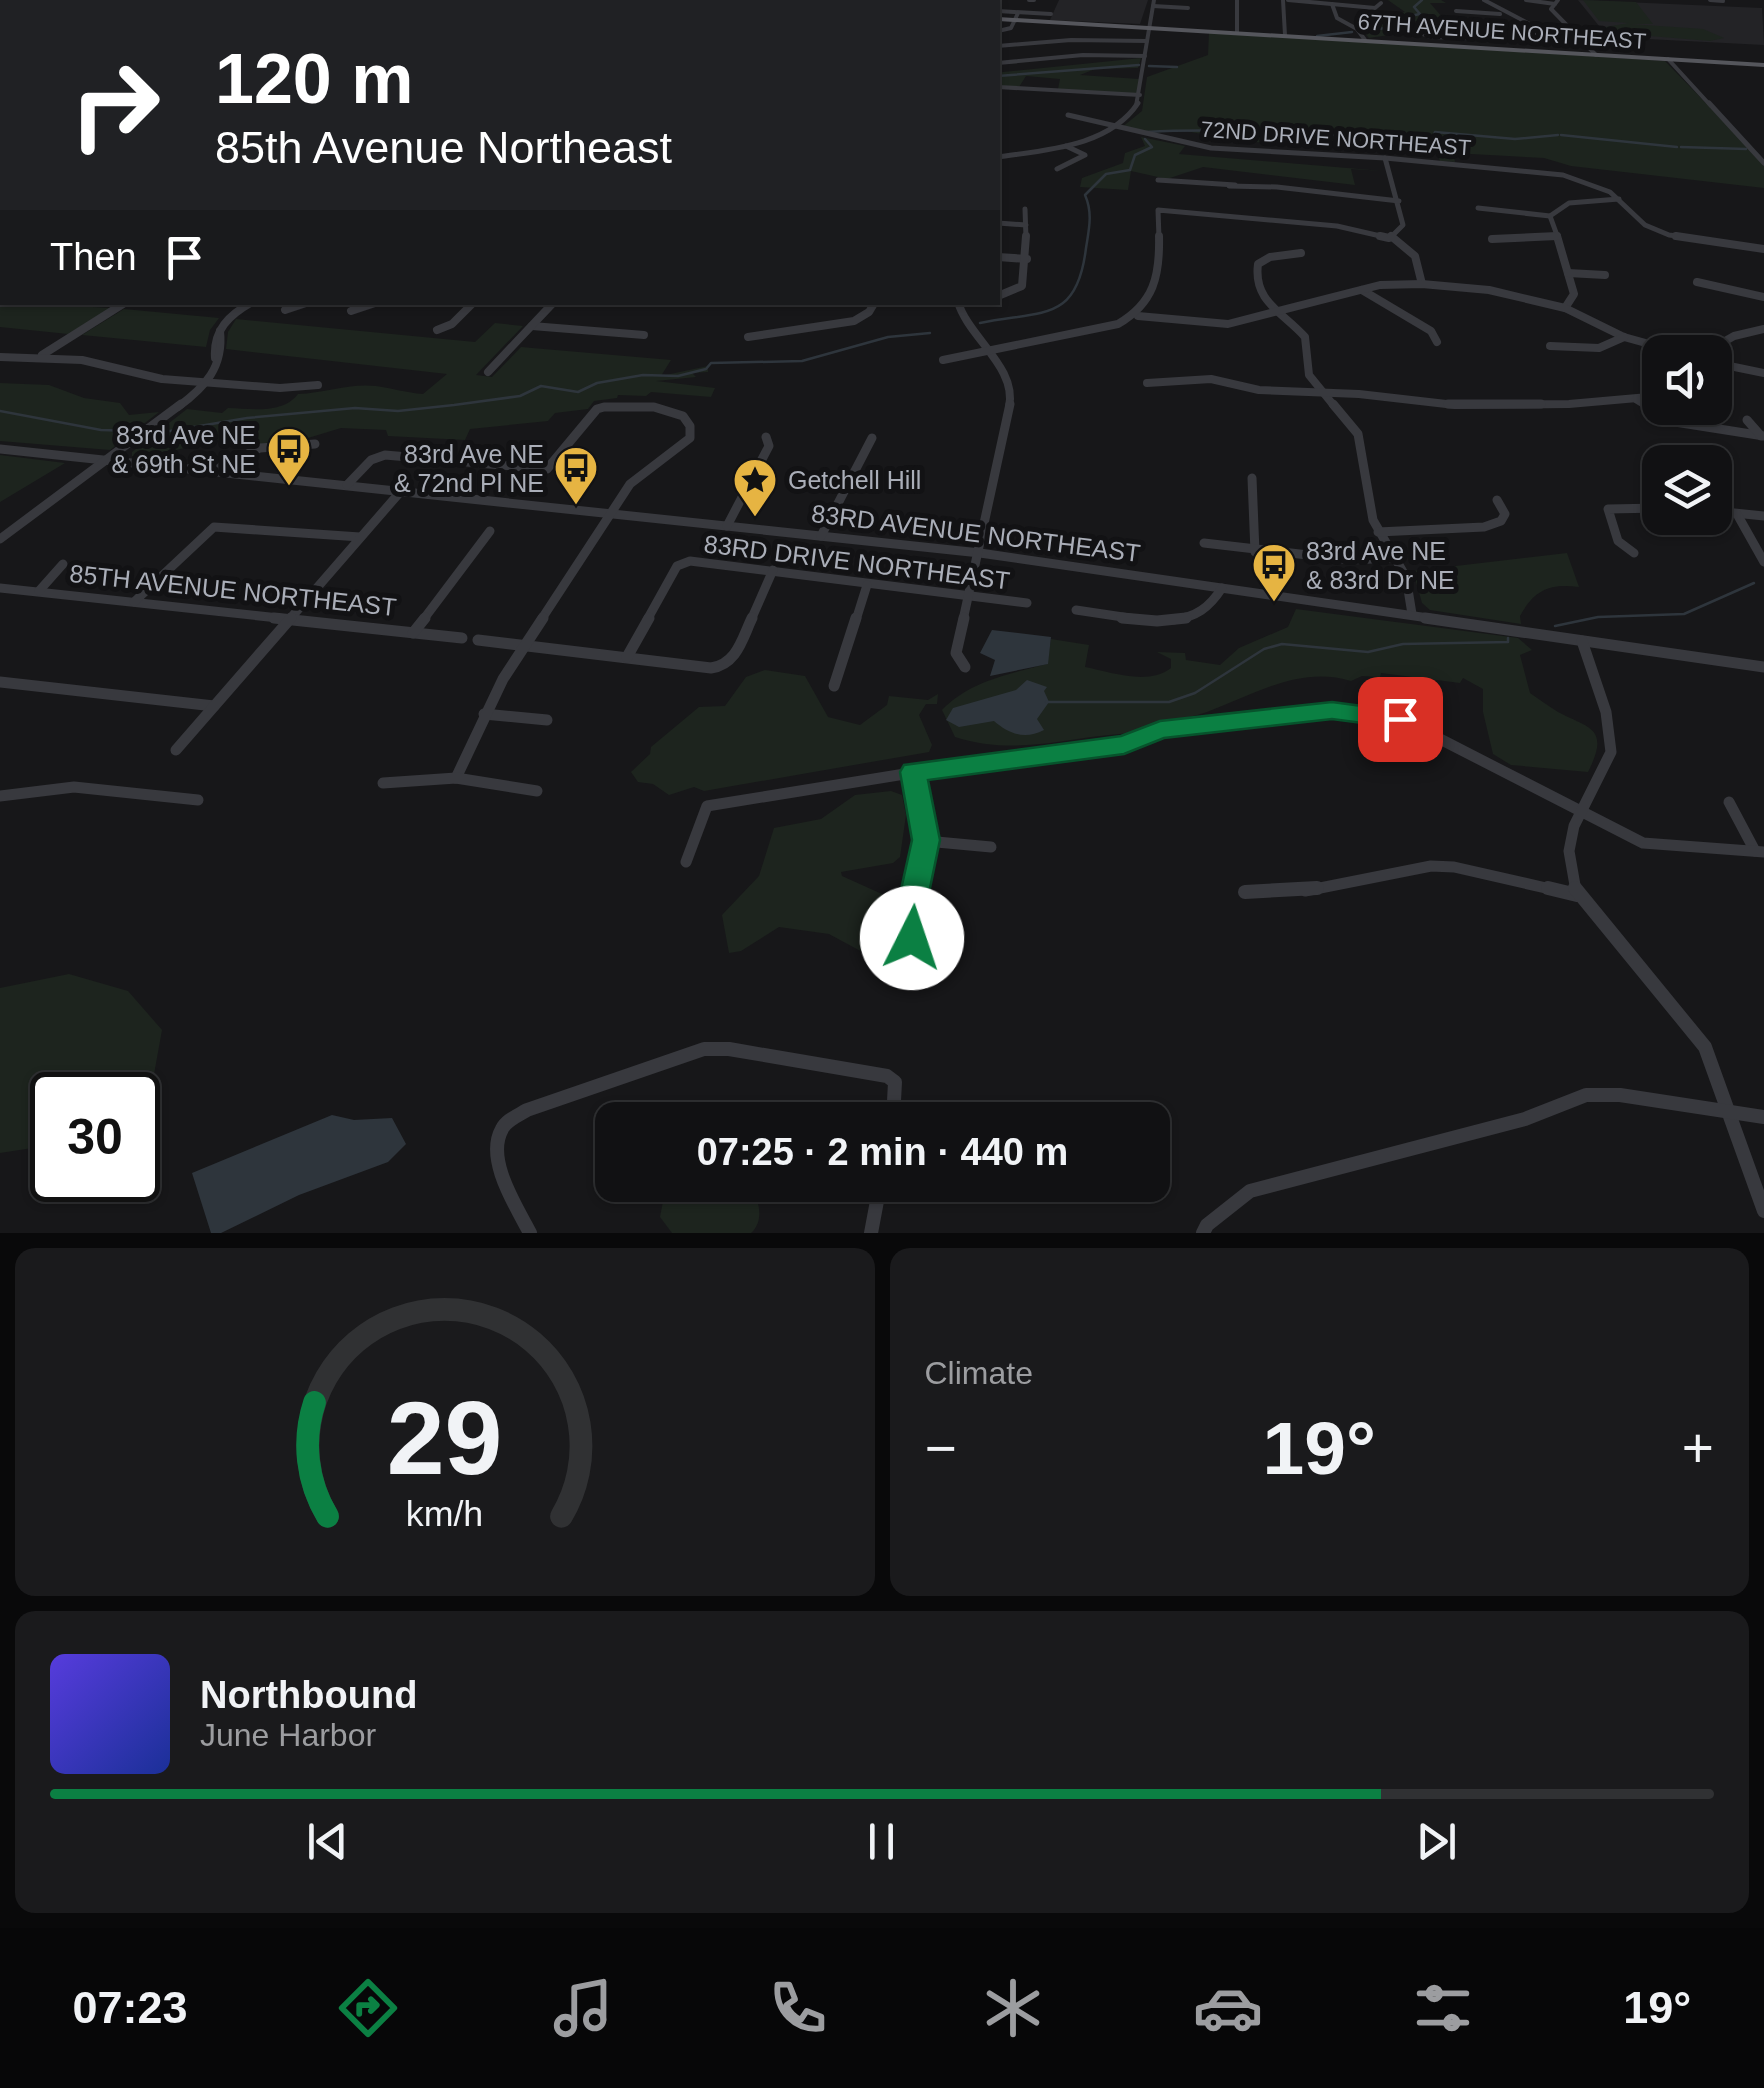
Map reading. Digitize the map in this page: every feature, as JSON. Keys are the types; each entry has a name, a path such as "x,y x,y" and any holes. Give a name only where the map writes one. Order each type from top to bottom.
{"main road":[{"name":"67TH AVENUE NORTHEAST","path":"1000,19 1452,42 1764,65"}],"street":[{"path":"1237,0 1237,32"},
{"path":"1484,0 1541,30 1580,34"},
{"path":"1526,0 1556,2"},
{"path":"1710,0 1732,5"},
{"path":"1285,2 1352,2 1376,8 1382,3"},
{"path":"1285,2 1305,8"},
{"path":"1285,2 1285,35"},
{"path":"1556,2 1551,9 1554,14 1580,34 1596,55"},
{"path":"1000,157 1065,145 1111,128 1134,112 1153,3 1188,8"},
{"path":"1332,4 1338,18 1365,40"},
{"path":"1456,10 1506,14"},
{"path":"1000,11 1051,14"},
{"path":"1000,30 1010,28 1018,12"},
{"path":"1498,40 1482,25 1421,25 1421,33 1452,42 1534,40 1541,30"},
{"path":"1000,46 1071,40 1147,42"},
{"path":"1000,63 1098,54 1145,56"},
{"path":"1668,59 1764,163"},
{"path":"1000,88 1140,95"},
{"name":"72ND DRIVE NORTHEAST","path":"1068,115 1211,148 1545,172 1592,183 1619,198 1645,225 1669,236 1764,249"},
{"path":"1057,169 1086,156 1065,145"},
{"path":"1385,158 1399,201 1402,230 1389,238"},
{"path":"1158,180 1399,201"},
{"path":"1478,208 1550,216 1569,203 1619,198"},
{"path":"1001,295 1022,286 1027,259 1025,210"},
{"path":"1138,316 1152,298 1160,263 1158,210 1337,226 1389,238 1415,256 1422,284"},
{"path":"1550,216 1574,293 1565,308"},
{"path":"1000,223 1026,225"},
{"path":"1492,239 1557,236"},
{"path":"1301,253 1270,257 1258,264 1256,288 1261,302 1305,337 1309,375 1357,431 1378,532 1406,577 1412,614"},
{"path":"1000,257 1027,259"},
{"path":"1568,273 1604,275"},
{"path":"1697,282 1764,297"},
{"path":"943,360 1118,324 1138,316 1228,324 1396,284 1489,290 1565,308 1642,342"},
{"path":"1362,290 1430,331 1438,342"},
{"path":"40,357 121,305"},
{"path":"1,538 109,461 210,381 221,345 220,332 232,313 246,305"},
{"path":"286,310 301,305"},
{"path":"351,311 369,305"},
{"path":"437,330 452,324 471,305"},
{"path":"488,372 551,305"},
{"path":"748,336 854,321 870,312 874,305"},
{"path":"958,305 961,323 989,353 1010,386 1011,398 956,652 965,667"},
{"path":"532,326 644,335"},
{"path":"1737,326 1748,332"},
{"path":"1732,339 1764,329"},
{"path":"1550,346 1600,348 1624,337"},
{"path":"0,357 105,364 162,379 280,388 318,385"},
{"path":"1732,366 1764,374"},
{"path":"1147,382 1212,376 1259,390 1434,404 1581,403 1642,398"},
{"path":"1429,393 1434,404"},
{"path":"1570,394 1581,403"},
{"path":"1636,398 1675,422 1763,437"},
{"path":"347,485 378,457 547,469 601,406 626,405 682,414 689,424 690,438 634,478 611,512 484,714 456,778"},
{"path":"1748,420 1763,437"},
{"path":"727,526 769,446 766,437"},
{"path":"821,536 831,513 857,475 872,438"},
{"path":"210,471 234,454 250,449 314,444"},
{"name":"83RD AVENUE NORTHEAST","path":"0,449 980,553 1764,667"},
{"path":"1252,478 1256,552"},
{"path":"176,750 401,491"},
{"path":"1378,532 1484,527 1501,521 1505,514 1497,500"},
{"path":"1634,553 1618,541 1610,507 1642,508"},
{"path":"1732,513 1764,516"},
{"path":"1736,514 1764,562"},
{"path":"134,602 214,527 360,537"},
{"path":"413,633 490,531"},
{"path":"1204,543 1351,560 1394,558"},
{"name":"83RD DRIVE NORTHEAST","path":"627,657 682,562 1027,603"},
{"path":"40,591 63,564"},
{"path":"478,640 711,668 725,666 736,656 772,570"},
{"path":"834,686 867,584"},
{"name":"85TH AVENUE NORTHEAST","path":"0,588 462,638"},
{"path":"1076,610 1176,620 1216,603 1222,588"},
{"path":"1582,641 1611,736 1612,754 1577,813 1569,835 1568,852 1577,895 1670,1000 1705,1046 1764,1211"},
{"path":"0,682 214,706"},
{"path":"686,862 707,806 913,772 1124,744 1160,730 1332,710 1400,719 1421,728 1577,813 1643,844 1760,852"},
{"path":"484,714 548,720"},
{"path":"912,938 910,912 926,840 913,772"},
{"path":"383,783 456,778 537,790"},
{"path":"0,796 68,785 198,800"},
{"path":"1729,802 1760,852"},
{"path":"926,840 991,847"},
{"path":"1245,892 1299,892 1431,866 1454,867 1577,895"},
{"path":"530,1233 511,1197 495,1148 503,1125 527,1110 704,1049 870,1073 895,1082 894,1102"},
{"path":"1203,1233 1207,1224 1250,1191 1525,1119 1586,1095 1620,1095 1764,1117"},
{"path":"871,1233 877,1202"}],"shaded area":[{"path":"1059,0 1148,0 1140,24 1050,20"},
{"path":"1388,0 1446,3 1430,3 1442,17 1435,17 1436,20 1404,22 1416,31 1369,38 1360,28 1373,26 1373,17 1405,12"},
{"path":"1578,0 1762,8 1764,45 1608,37"},
{"path":"1583,0 1636,2 1653,24 1630,24 1703,29 1724,38 1710,41 1614,33 1605,27 1629,23 1599,21"},
{"path":"1209,32 1665,61 1764,163 1764,188 1571,166 1544,158 1453,153 1455,162 1440,161 1437,152 1237,141 1181,130 1144,134 1121,128 1142,111 1147,77 1208,55"},
{"path":"1141,58 1138,68 1095,69 1080,75 1139,79 1138,94 1058,89 1060,79 1026,76 1019,87 1000,86 1003,72"},
{"path":"1141,137 1185,146 1179,154 1383,171 1351,169 1355,185 1203,167 1167,179 1131,171 1128,190 1080,187 1082,178 1123,163 1125,153 1145,146"},
{"path":"0,305 111,308 68,334 0,327"},
{"path":"124,309 219,318 210,330 206,347 82,335"},
{"path":"236,319 475,342 495,323 523,326 476,375 492,377 521,347 671,360 661,376 708,366 708,372 692,373 696,377 656,381 715,388 711,397 651,392 646,396 618,395 594,401 588,409 555,413 548,421 470,429 465,440 388,436 386,430 341,428 308,438 247,446 244,440 220,440 145,457 132,456 132,452 187,409 222,413 228,408 266,409 284,405 298,394 356,386 423,394 447,374 226,349 228,332"},
{"path":"0,383 49,385 84,398 120,403 129,415 159,412 110,450 0,441"},
{"path":"0,455 65,463 0,502"},
{"path":"1567,553 1579,587 1560,586 1537,594 1520,616 1521,624 1430,610 1422,603 1413,571"},
{"path":"1296,609 1518,638 1532,650 1520,655 1530,693 1587,726 1597,737 1595,757 1588,772 1511,765 1493,754 1483,712 1483,689 1463,678 1460,683 1381,673 1380,677 1362,676 1351,681 1332,677 1295,679 1138,733 1025,745 979,743 955,737 942,710 978,685 1047,664 1051,639 1089,645 1085,667 1129,676 1152,676 1171,668 1171,659 1157,652 1185,653 1186,660 1220,665 1239,648 1288,627"},
{"path":"992,630 1051,637 1048,664 990,676 995,660 980,653"},
{"path":"765,670 805,676 828,717 860,725 887,705 889,696 928,700 938,694 937,704 926,704 919,715 932,745 929,752 704,791 694,787 669,795 653,784 638,782 631,772 650,754 651,747 699,707 725,706 746,677"},
{"path":"1027,680 1047,687 1044,691 1049,702 1037,719 1044,730 1024,735 994,721 959,727 946,720 953,708 1016,690"},
{"path":"891,791 902,795 906,815 900,857 893,863 841,872 842,876 882,894 885,942 866,954 829,934 779,927 741,951 729,953 722,915 759,876 774,828 821,819 855,795"},
{"path":"69,974 128,991 162,1030 154,1072 30,1072 30,1148 0,1153 0,988"},
{"path":"332,1115 354,1120 392,1118 406,1144 388,1162 299,1195 221,1233 211,1233 192,1173"},
{"path":"663,1202 758,1202 759,1216 751,1233 672,1233 660,1217"}],"waterway":[{"path":"1367,31 1391,27 1385,21 1420,14 1414,7 1422,0"},
{"path":"1317,36 1352,32"},
{"path":"1000,76 1139,65"},
{"path":"1149,66 1177,67"},
{"path":"1147,132 1425,138"},
{"path":"1433,137 1435,132 1515,139 1558,135"},
{"path":"1561,135 1677,147"},
{"path":"980,323 1039,313 1065,301 1074,290 1086,248 1090,215 1085,195 1106,174 1130,170 1135,155 1152,147 1145,139"},
{"path":"1681,147 1746,149"},
{"path":"158,433 247,418 355,408 398,411 454,405 520,396 541,386 578,392 597,383 643,375 678,376 706,369 711,363 802,361 888,337 930,333"},
{"path":"0,411 101,430 136,431"},
{"path":"1555,626 1598,617 1684,614 1754,583"},
{"path":"1046,702 1169,702 1195,693 1264,649 1282,644 1368,652 1403,644 1508,642 1508,638"}],"place":[{"name":"83rd Ave NE & 69th St NE","path":"289,487"},
{"name":"83rd Ave NE & 72nd Pl NE","path":"576,506"},
{"name":"Getchell Hill","path":"755,518"},
{"name":"83rd Ave NE & 83rd Dr NE","path":"1274,603"}],"route":[{"path":"912,938 910,912 926,840 913,772 1124,744 1160,730 1332,710 1400,719"}]}
